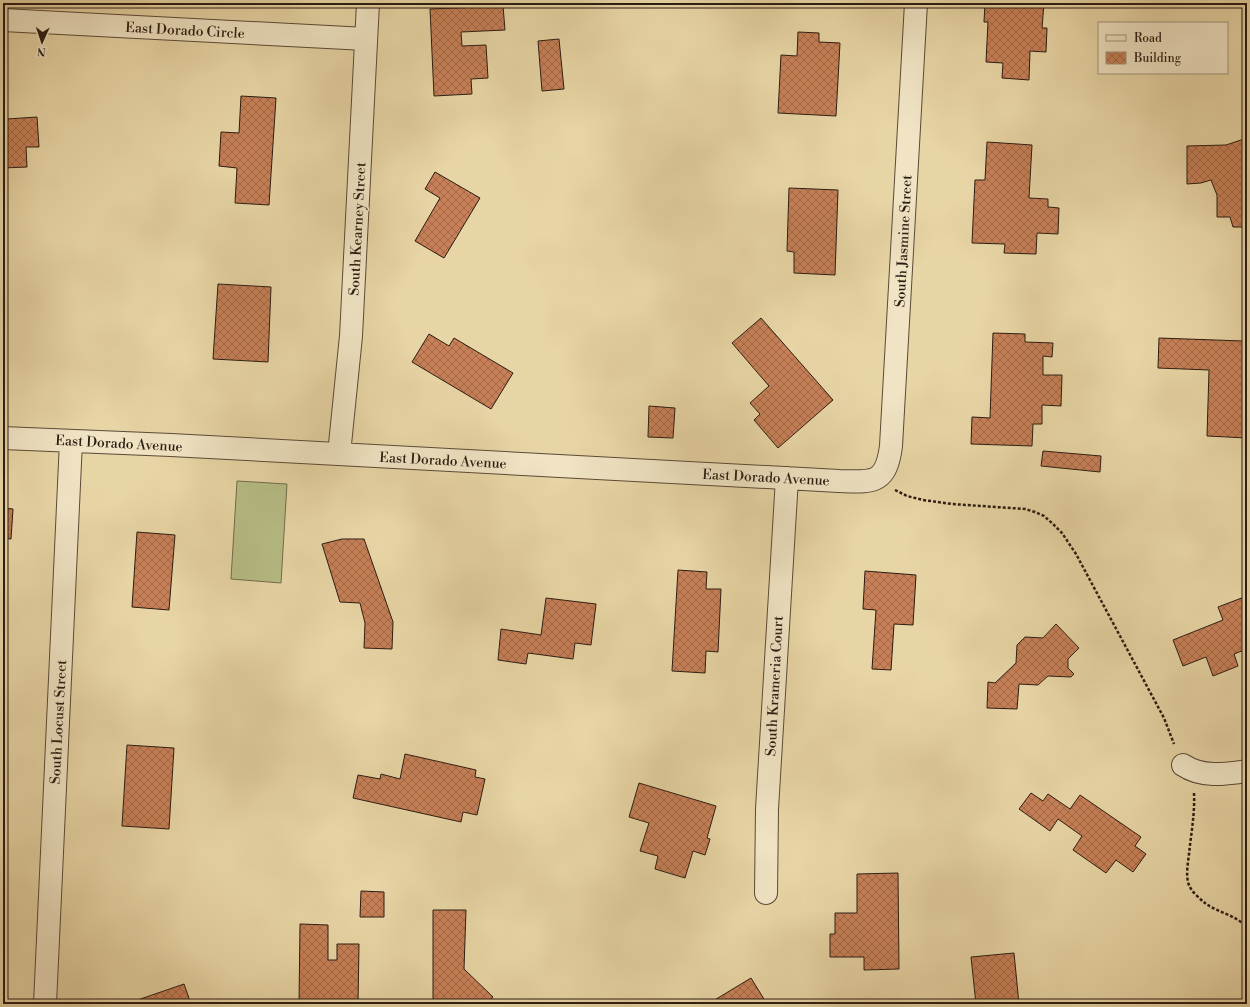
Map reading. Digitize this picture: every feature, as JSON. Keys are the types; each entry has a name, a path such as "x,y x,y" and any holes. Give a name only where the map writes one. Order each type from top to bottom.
{"street":[{"name":"South Kearney Street","path":"339,454 351,336 368,3"},
{"name":"South Jasmine Street","path":"881,476 889,457 891,446 916,3"},
{"name":"East Dorado Circle","path":"3,20 366,39"},
{"name":"East Dorado Avenue","path":"3,438 339,454 862,482 873,480 881,476"},
{"name":"South Locust Street","path":"45,1004 71,441"},
{"name":"South Krameria Court","path":"766,893 767,809 787,478"},
{"path":"1183,765 1188,769 1207,774 1247,771"}],"path":[{"path":"881,476 896,491 907,496 938,502 1025,509 1044,516 1062,533 1076,554 1164,718 1192,785 1194,794 1188,865 1188,882 1190,888 1206,904 1240,921 1247,928"}],"green space":[{"path":"237,481 287,484 281,583 231,579"}],"building":[{"path":"985,3 1044,3 1042,28 1047,28 1046,52 1030,51 1029,80 1002,78 1003,63 986,62 988,22 984,22"},
{"path":"503,6 505,30 461,32 462,46 486,45 488,78 471,79 472,94 434,96 430,9"},
{"path":"798,32 819,33 819,42 840,43 836,116 778,113 781,55 797,56"},
{"path":"559,39 564,89 542,91 538,41"},
{"path":"3,95 6,95 7,119 37,117 39,147 26,147 27,167 3,168"},
{"path":"241,96 276,98 269,205 235,203 237,168 219,166 221,132 239,133"},
{"path":"1247,138 1247,242 1245,242 1245,227 1233,227 1230,217 1217,217 1217,195 1211,180 1201,183 1187,184 1187,146 1226,145"},
{"path":"987,142 1032,145 1029,198 1048,199 1048,207 1059,208 1058,234 1037,233 1036,254 1004,253 1005,244 972,243 975,180 985,180"},
{"path":"435,172 480,198 444,258 415,241 440,198 425,189"},
{"path":"789,188 838,190 835,275 794,273 794,252 787,251"},
{"path":"218,284 271,287 268,362 213,359"},
{"path":"761,318 833,400 778,448 754,420 760,414 750,403 769,386 732,343"},
{"path":"993,333 1025,334 1025,342 1053,343 1052,357 1043,356 1043,375 1062,375 1061,406 1042,405 1042,424 1033,424 1032,446 971,444 972,417 990,418"},
{"path":"429,334 449,346 454,338 513,373 491,409 412,362"},
{"path":"1159,338 1243,341 1243,361 1247,361 1247,438 1207,436 1209,370 1158,368"},
{"path":"649,406 675,408 673,438 648,437"},
{"path":"1043,451 1101,456 1100,472 1041,466"},
{"path":"3,508 13,509 11,539 3,538"},
{"path":"137,532 175,535 169,610 132,607"},
{"path":"342,539 364,539 393,622 392,649 364,648 365,623 360,603 340,602 322,544"},
{"path":"678,570 707,572 706,589 721,589 718,652 706,651 705,673 672,671"},
{"path":"865,571 916,575 913,625 894,624 891,670 872,669 876,610 863,609"},
{"path":"1247,596 1247,649 1234,654 1238,666 1213,676 1206,657 1183,666 1173,640 1223,620 1218,607"},
{"path":"546,598 596,604 591,645 575,643 573,659 528,653 526,664 498,660 501,629 541,635"},
{"path":"1056,624 1079,648 1068,659 1068,668 1074,674 1071,677 1048,676 1038,685 1019,684 1017,709 987,708 988,682 995,683 1016,663 1017,645 1025,637 1043,638"},
{"path":"127,745 174,748 169,829 122,826"},
{"path":"405,754 476,770 475,777 485,779 477,815 463,812 461,822 353,798 358,775 380,779 381,774 400,779"},
{"path":"639,783 716,806 707,838 710,839 705,855 693,851 685,878 655,869 658,856 640,851 649,823 629,817"},
{"path":"1031,793 1043,801 1048,794 1070,809 1080,795 1141,837 1135,846 1146,854 1133,872 1116,860 1106,873 1073,850 1082,836 1058,819 1050,831 1019,809"},
{"path":"898,873 899,969 864,970 864,957 830,957 830,934 835,934 835,913 857,913 857,874"},
{"path":"361,891 384,892 384,917 360,917"},
{"path":"433,910 466,910 464,969 493,997 487,1004 433,1004"},
{"path":"300,924 328,925 328,960 337,960 337,944 359,944 358,1004 299,1004"},
{"path":"1014,953 1019,1004 976,1004 971,957"},
{"path":"751,978 767,1004 708,1004"},
{"path":"184,984 191,1004 126,1004"}]}
